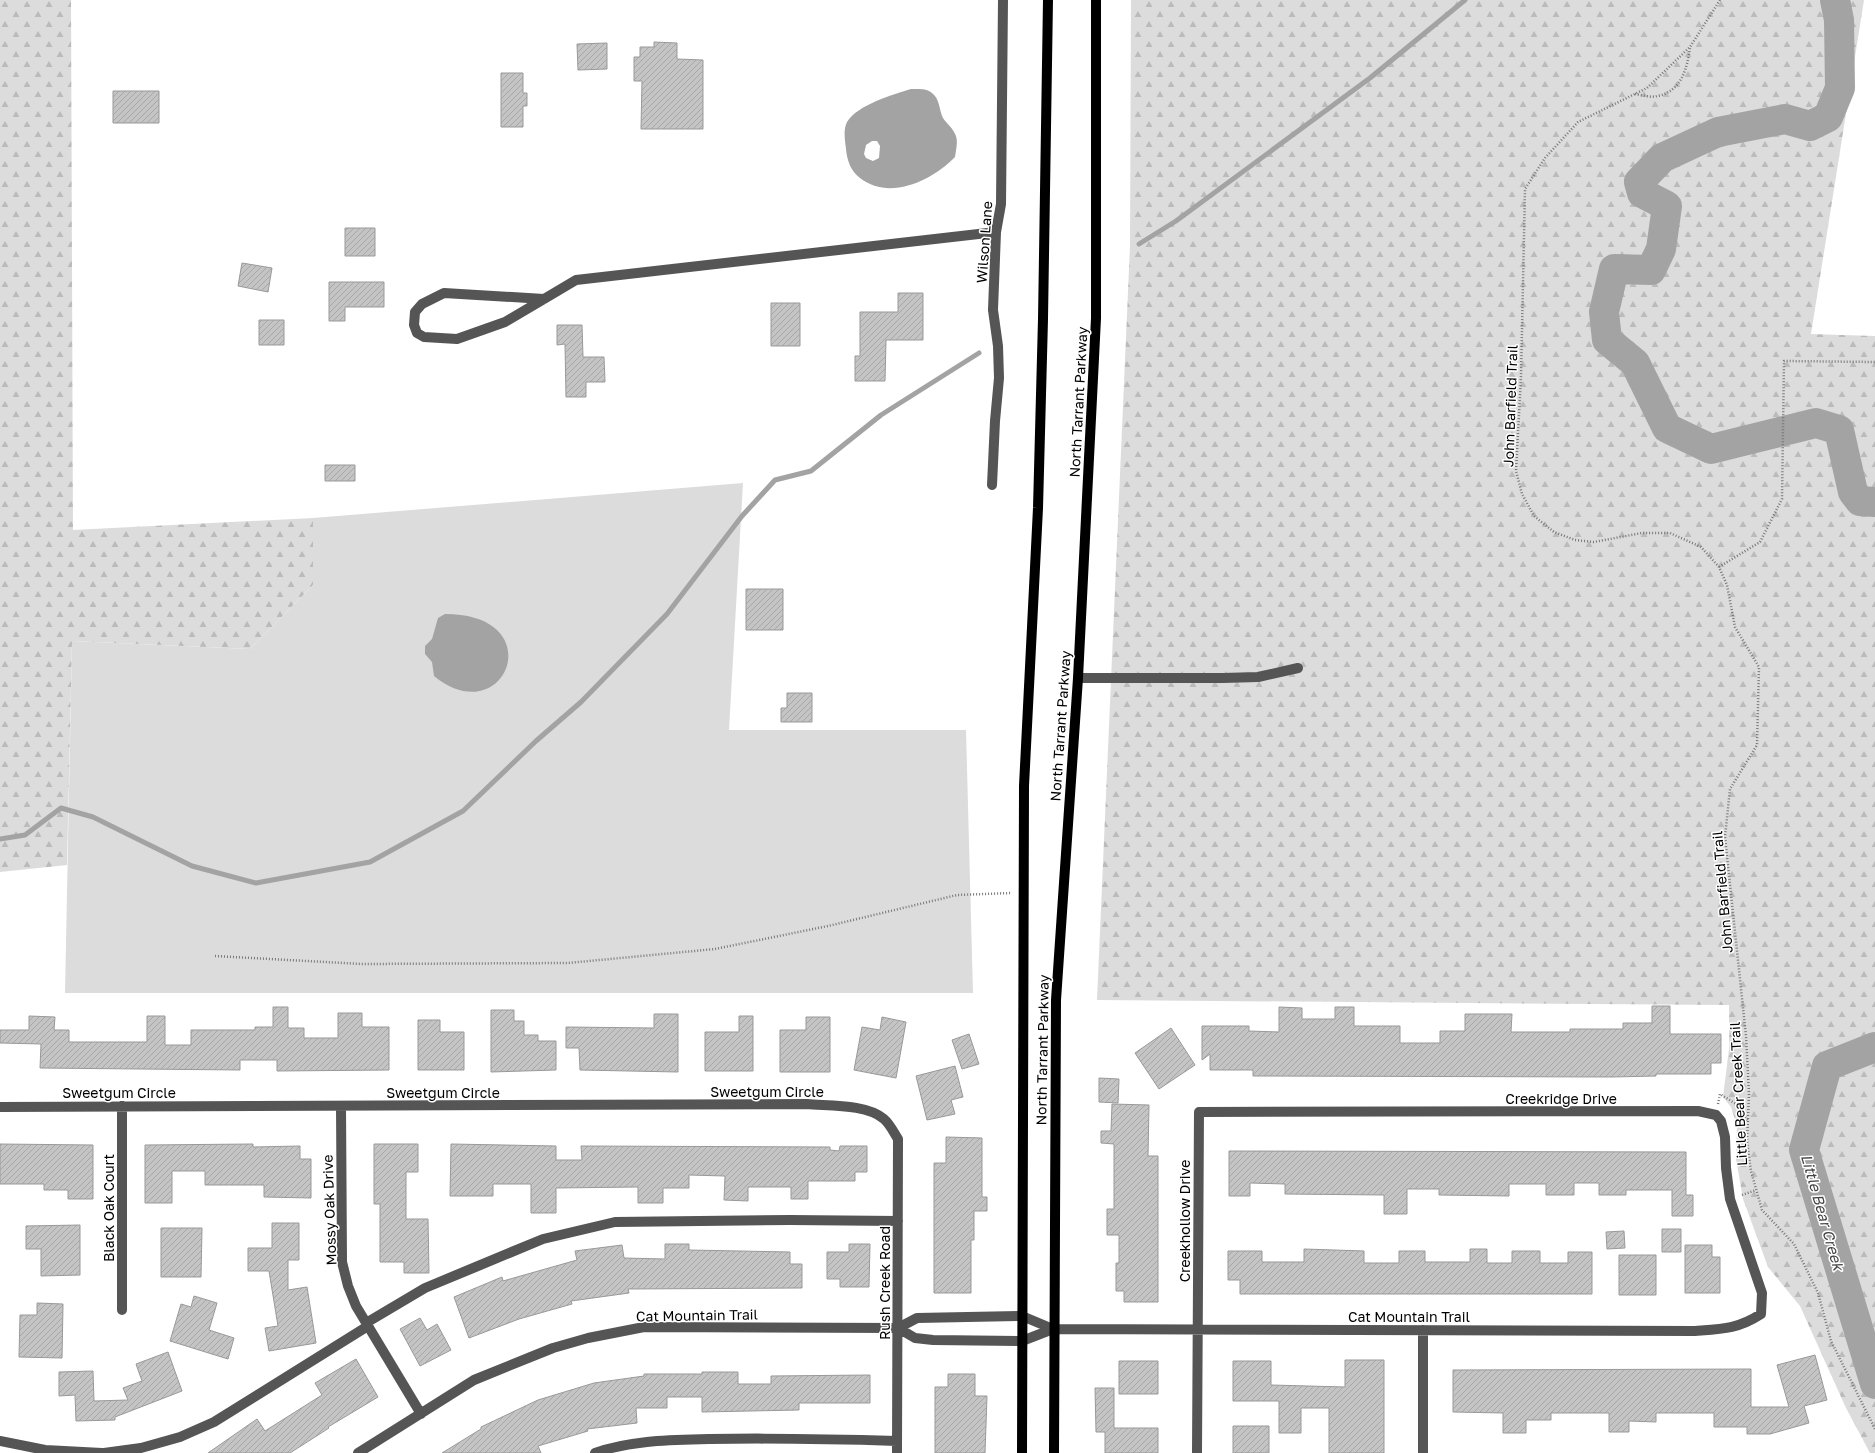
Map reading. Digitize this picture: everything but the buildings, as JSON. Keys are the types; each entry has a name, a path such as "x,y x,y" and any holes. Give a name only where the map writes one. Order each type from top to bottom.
{"main road":[{"name":"North Tarrant Parkway","path":"1022,1453 1024,764 1038,508 1048,0"},
{"name":"North Tarrant Parkway","path":"1054,1453 1053,1329 1056,1000 1078,678 1096,318 1096,0"}],"street":[{"name":"Wilson Lane","path":"992,485 999,378 998,346 993,310 996,232 1001,204 1003,0"},
{"path":"544,299 444,293 422,304 415,312 414,325 417,333 424,338 457,339 505,322 544,299 576,280 996,232"},
{"path":"1078,678 1223,678 1258,676 1298,668"},
{"name":"Sweetgum Circle","path":"0,1107 807,1104 852,1107 884,1118"},
{"name":"Black Oak Court","path":"122,1106 122,1310"},
{"name":"Mossy Oak Drive","path":"341,1106 342,1262 348,1286 356,1306 421,1414"},
{"name":"Creekridge Drive","path":"1199,1112 1698,1112 1716,1115"},
{"name":"Creekhollow Drive","path":"1197,1453 1199,1112"},
{"name":"Cat Mountain Trail","path":"898,1328 914,1338 933,1340 1022,1341 1053,1329 1720,1330 1746,1324 1761,1314 1762,1292 1730,1199 1726,1168 1725,1137 1721,1121 1716,1115"},
{"name":"Rush Creek Road","path":"884,1118 898,1139 897,1453"},
{"path":"0,1441 45,1450 103,1453 147,1447 180,1437 214,1422 425,1288 543,1239 615,1222 790,1220 898,1221"},
{"name":"Cat Mountain Trail","path":"358,1453 474,1380 553,1348 644,1327 898,1328 917,1318 1022,1316 1053,1329"},
{"path":"1423,1330 1423,1453"},
{"path":"595,1453 606,1449 656,1441 809,1438 897,1441"}],"path":[{"name":"John Barfield Trail","path":"1720,0 1690,47 1647,88 1578,122 1545,158 1525,189 1521,377 1516,471 1522,494 1534,516 1554,532 1575,540 1594,542 1642,533 1670,533 1701,547 1719,567 1727,585 1735,627 1760,667 1757,745 1730,790 1725,837 1739,966"},
{"path":"1635,94 1656,97 1671,91 1681,80 1687,68 1690,47"},
{"path":"1719,567 1760,542 1782,499 1784,361 1849,360 1875,362"},
{"path":"215,956 362,964 568,963 715,949 828,926 957,895 1023,893"},
{"name":"Little Bear Creek Trail","path":"1739,966 1746,1036 1747,1141 1751,1171 1762,1210 1794,1244 1818,1294 1831,1341 1875,1429"},
{"path":"1716,1115 1720,1094 1736,1104 1748,1121"}],"green space":[{"path":"0,0 71,0 73,530 313,518 313,585 250,649 72,641 67,865 0,872"},
{"path":"1131,0 1864,0 1811,334 1875,336 1875,1453 1870,1453 1846,1408 1800,1306 1768,1267 1743,1199 1736,1159 1737,1126 1731,1107 1723,1097 1729,1049 1729,1005 1097,1000 1130,246"},
{"path":"743,483 729,730 966,730 973,993 65,993 72,641 250,649 313,585 313,518"}],"shaded area":[{"path":"911,89 928,90 935,95 943,118 952,128 957,138 955,157 935,174 910,185 897,188 884,188 871,185 854,172 847,158 845,132 847,122 859,110 867,105","holes":["872,141 877,141 880,146 879,158 873,161 866,158 864,154 866,145"]},
{"path":"445,614 478,619 499,632 508,649 507,667 497,682 481,691 459,690 434,676 432,662 425,654 425,646 432,639 438,618"}],"waterway":[{"path":"1139,244 1176,221 1370,78 1465,0"},
{"name":"Little Bear Creek","path":"1835,0 1839,20 1840,88 1828,117 1810,126 1785,119 1718,132 1662,158 1639,182 1642,193 1667,206 1661,249 1651,270 1614,269 1604,312 1607,340 1635,363 1667,428 1711,449 1816,423 1839,430 1853,492 1860,501 1875,502"},
{"path":"0,839 25,835 61,808 93,817 192,866 256,883 370,862 463,811 536,741 581,702 667,614 742,516 775,480 811,471 881,415 979,353"},
{"name":"Little Bear Creek","path":"1875,1047 1827,1066 1804,1150 1875,1384"}]}
